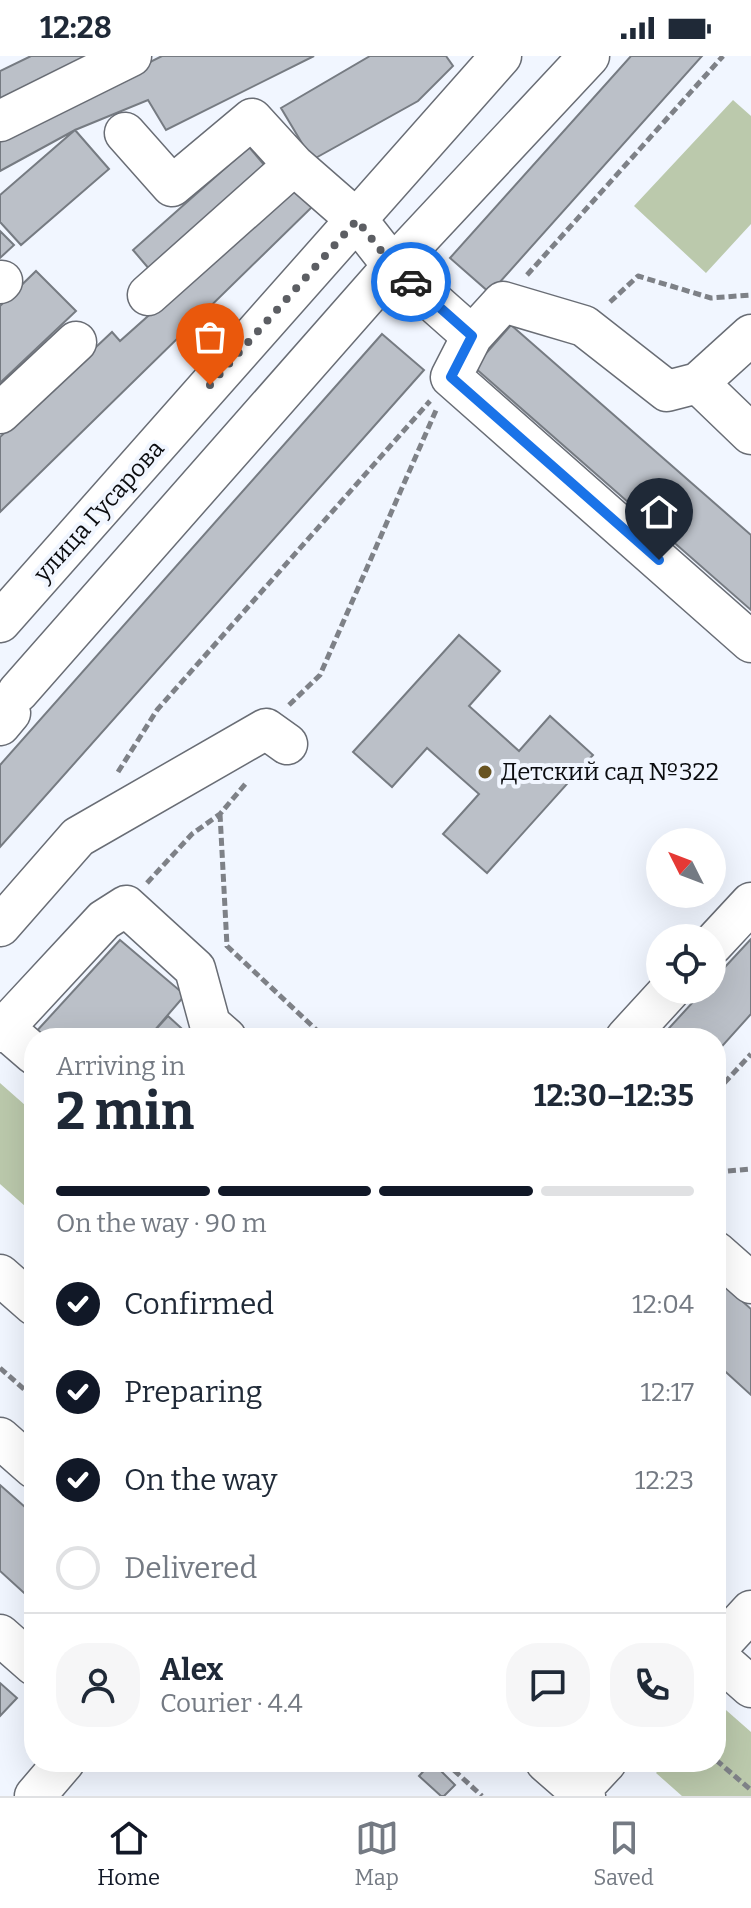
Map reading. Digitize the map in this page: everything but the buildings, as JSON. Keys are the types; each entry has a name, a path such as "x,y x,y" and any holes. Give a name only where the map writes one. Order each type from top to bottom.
{"street":[{"path":"0,121 131,56"},
{"name":"улица Гусарова","path":"0,622 501,56"},
{"path":"9,710 393,266 589,56"},
{"path":"125,133 172,186 252,119 294,165 357,220 393,266 472,336"},
{"path":"148,295 294,165"},
{"path":"751,335 698,383 667,391 584,326 503,302 472,336 451,377 751,642"},
{"path":"0,413 76,342"},
{"path":"698,383 751,434"},
{"path":"0,926 78,837 277,736"},
{"path":"726,930 751,903"},
{"path":"24,1046 2,1030 104,920 126,906 195,969 210,1024 215,1028"},
{"path":"635,1028 657,1004"},
{"path":"726,1261 751,1283"},
{"path":"0,1275 24,1296"},
{"path":"0,1438 24,1459"},
{"path":"726,1638 751,1611"},
{"path":"0,1635 24,1656"},
{"path":"726,1665 751,1687"},
{"path":"35,1796 55,1772"},
{"path":"558,1772 582,1793 598,1772"}],"path":[{"path":"503,302 723,56"},
{"path":"584,326 638,276 711,298 751,295"},
{"path":"277,736 320,675 451,377"},
{"path":"117,773 157,710 451,377"},
{"path":"126,906 192,834 220,814 247,782"},
{"path":"220,814 227,946 314,1028"},
{"path":"726,1081 751,1054"},
{"path":"726,1171 751,1169"},
{"path":"0,1368 24,1389"},
{"path":"726,1769 751,1790"},
{"path":"456,1772 482,1796"}],"green space":[{"path":"733,100 751,116 751,224 706,273 634,206"},
{"path":"0,1083 24,1104 24,1205 0,1184"},
{"path":"726,1710 751,1732 751,1796 682,1796 656,1773 726,1772"}],"way so far":[{"path":"210,385 357,220 393,266 411,282"}],"place":[{"name":"Детский сад №322","path":"485,772"}],"route":[{"path":"411,282 472,336 451,377 659,560"}]}
